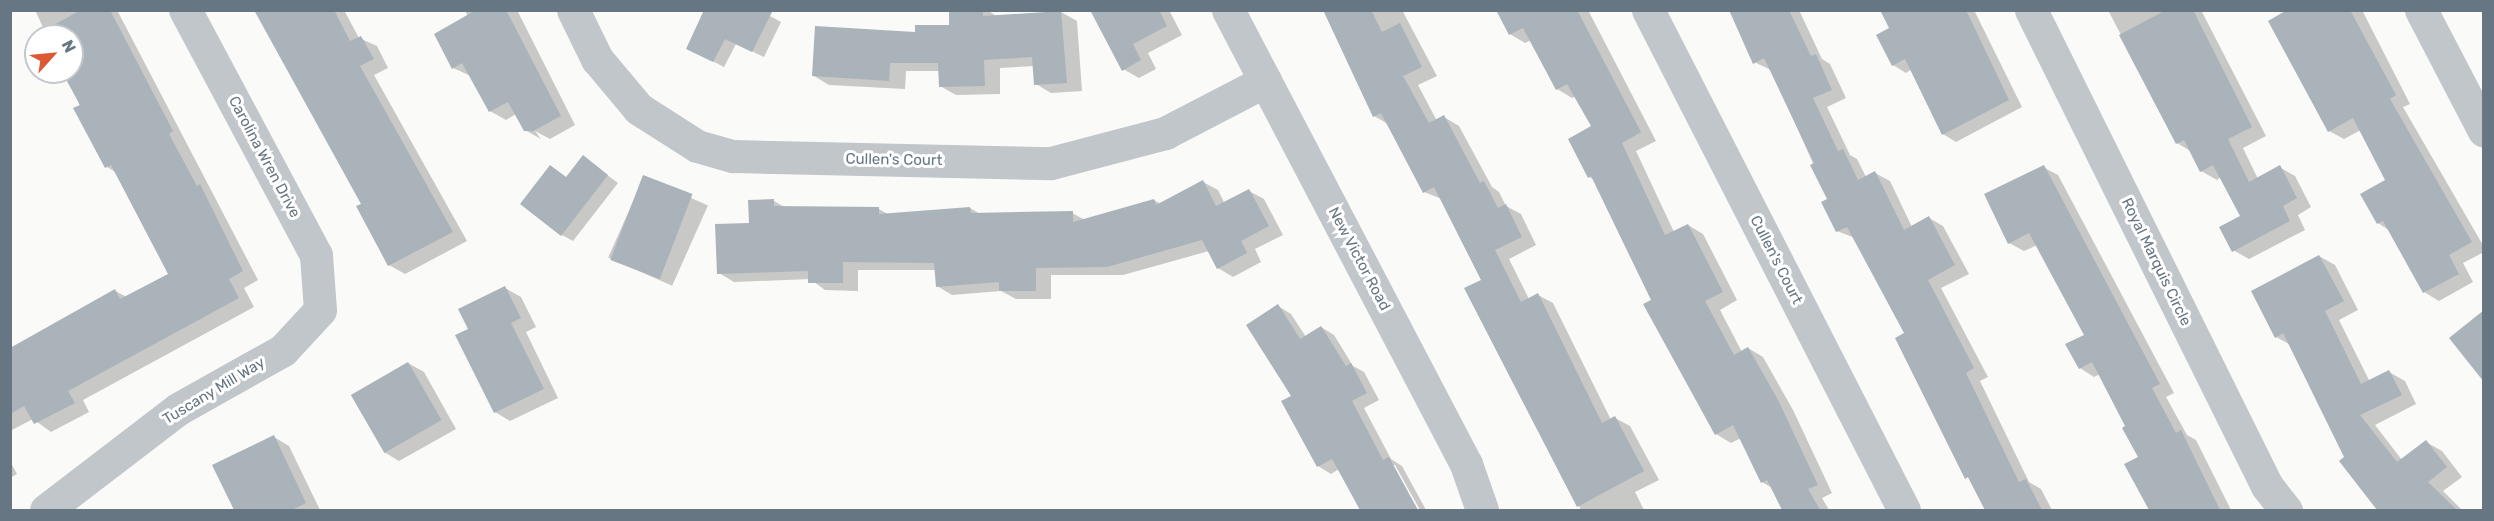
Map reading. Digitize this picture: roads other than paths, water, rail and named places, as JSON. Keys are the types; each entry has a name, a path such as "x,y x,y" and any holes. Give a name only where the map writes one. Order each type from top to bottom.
{"street":[{"name":"Carolina Wren Drive","path":"185,10 316,255 320,310"},
{"name":"Cullen's Court","path":"573,10 597,59 639,109 697,146 733,156 1050,163 1164,133 1265,81"},
{"name":"New Victor Road","path":"1228,10 1466,464 1482,510"},
{"name":"Cullen's Court","path":"1648,10 1904,510"},
{"name":"Royal Marquis Circle","path":"2031,10 2267,486 2286,510"},
{"path":"2421,10 2484,131"},
{"name":"Tuscany Mill Way","path":"46,510 178,409 283,350 320,310"}]}
